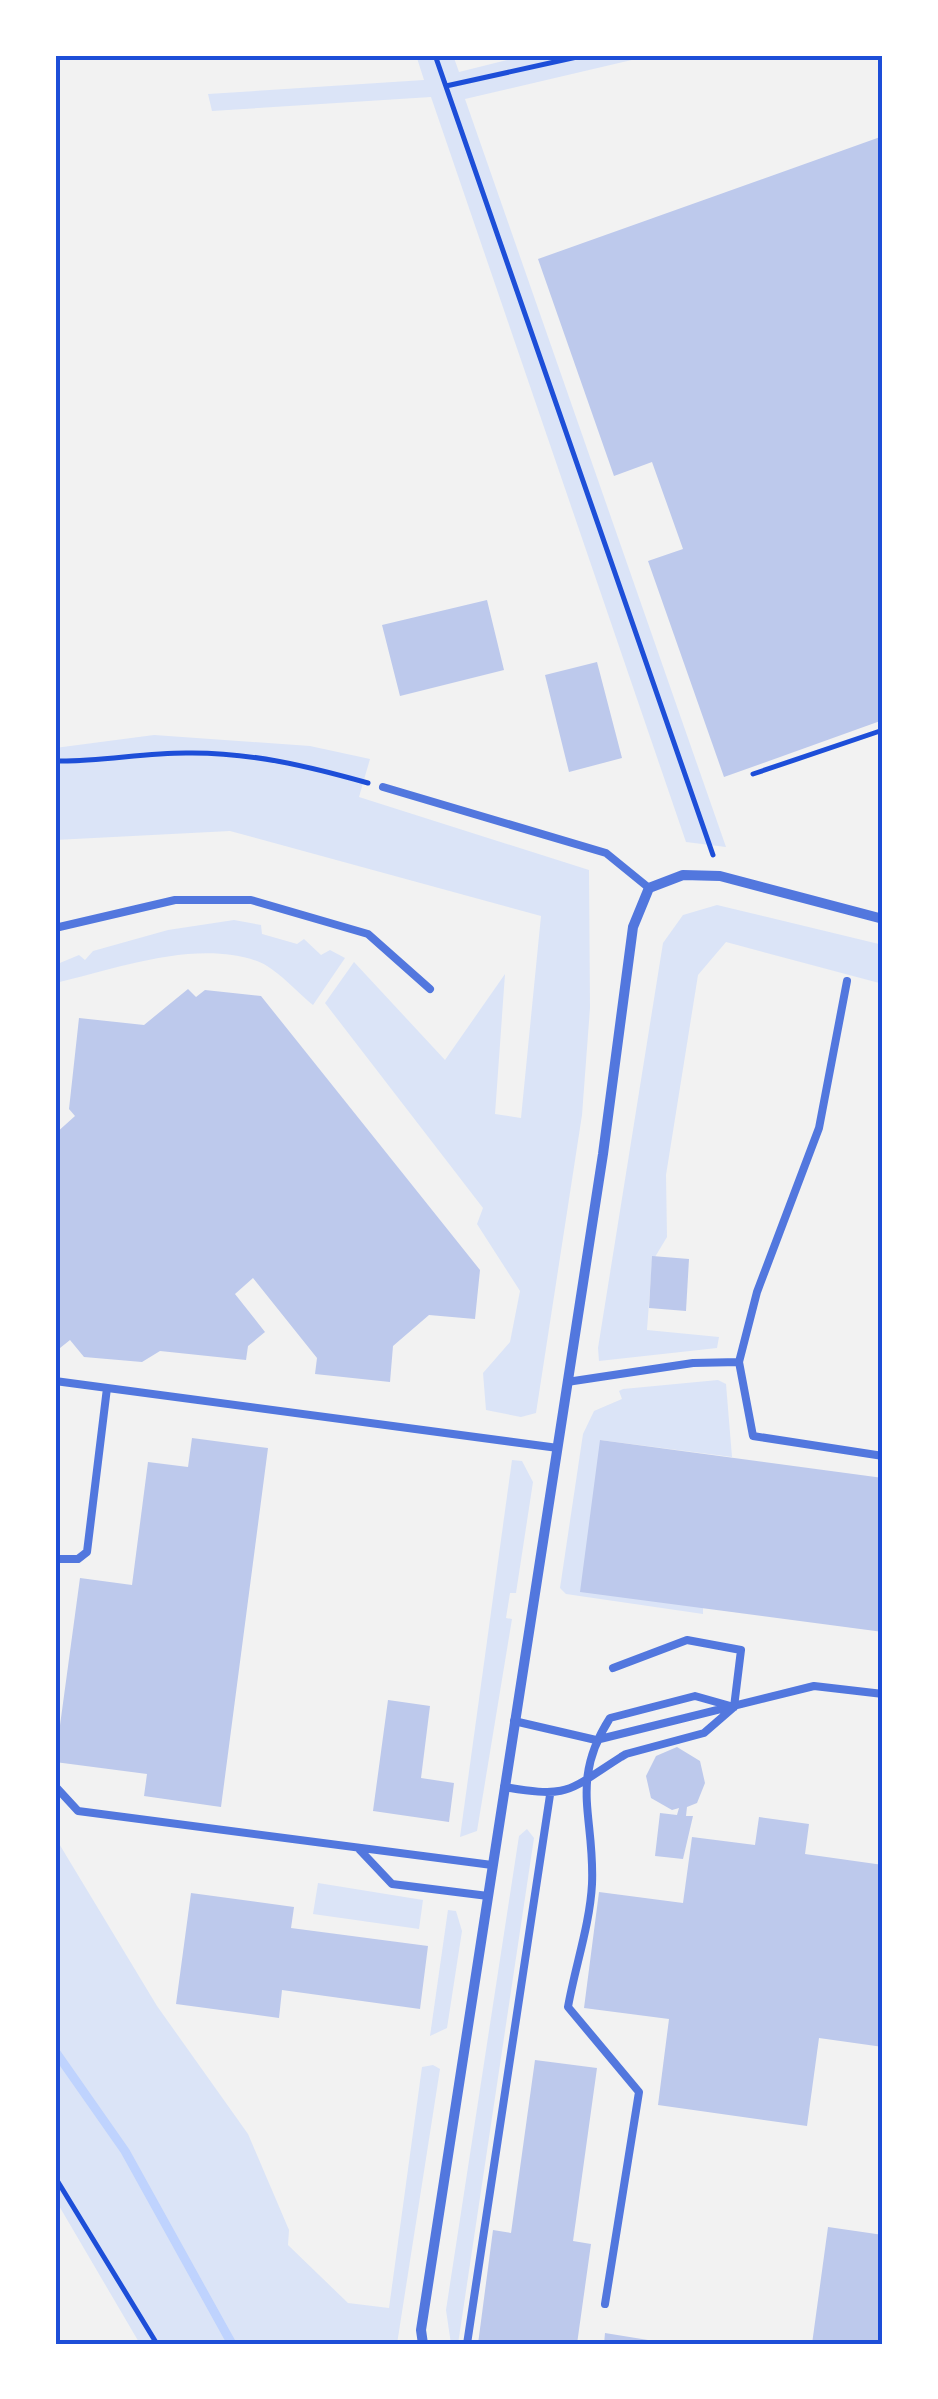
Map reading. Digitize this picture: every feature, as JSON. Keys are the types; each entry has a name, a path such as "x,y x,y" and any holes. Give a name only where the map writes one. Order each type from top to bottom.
{"street":[{"path":"423,2344 424,2310 558,1448 633,927 648,888 684,875 720,876 883,920"}],"lane":[{"path":"383,787 606,853 648,888"},
{"path":"55,928 175,900 251,900 368,934 430,989"},
{"path":"847,981 819,1128 757,1292 739,1362 753,1436 883,1456"},
{"path":"567,1382 694,1364 739,1362"},
{"path":"55,1381 558,1448"},
{"path":"55,1560 78,1558 86,1552 107,1388"},
{"path":"504,1788 562,1794 626,1754 704,1734 734,1707 741,1650 687,1640 613,1668"},
{"path":"514,1720 596,1740 814,1686 883,1694"},
{"path":"605,2304 639,2092 568,2006 592,1884 584,1780 596,1740 610,1718 695,1696 734,1707"},
{"path":"55,1786 78,1811 492,1865"},
{"path":"467,2344 550,1794"},
{"path":"358,1848 392,1884 488,1896"}],"path":[{"path":"434,55 720,876"},
{"path":"446,86 586,55"},
{"path":"753,774 883,730"},
{"path":"55,761 186,752 245,756 301,764 383,787"},
{"path":"55,2177 157,2344"}],"shaded area":[{"path":"416,55 453,55 459,72 527,55 653,55 465,99 726,847 686,842 431,97 212,111 208,94 424,80"},
{"path":"154,735 310,746 370,759 359,797 589,870 590,1008 582,1115 536,1413 521,1417 486,1410 483,1373 510,1342 520,1291 477,1224 483,1208 325,1003 354,962 445,1060 505,974 495,1114 521,1118 541,916 230,831 55,840 55,748"},
{"path":"717,905 883,945 883,984 726,942 698,975 666,1175 667,1237 652,1262 647,1330 719,1337 717,1348 599,1361 663,943 683,915"},
{"path":"234,920 261,925 262,934 297,944 304,939 321,955 330,950 345,958 313,1005 264,964 233,955 208,953 156,959 55,983 55,965 79,955 85,960 93,951 168,930"},
{"path":"718,1380 726,1384 732,1457 600,1440 703,1608 703,1614 566,1594 560,1588 583,1434 594,1411 622,1399 619,1391 623,1389"},
{"path":"512,1460 522,1461 533,1482 516,1593 510,1593 506,1618 512,1619 477,1831 460,1837"},
{"path":"527,1829 534,1838 458,2344 451,2344 446,2310 519,1836"},
{"path":"55,1837 157,2006 248,2134 289,2230 288,2245 348,2303 389,2308 422,2067 433,2065 440,2069 397,2344 140,2344 55,2199"},
{"path":"318,1883 423,1900 419,1929 313,1914"},
{"path":"448,1910 456,1911 462,1931 447,2028 430,2036"}],"building":[{"path":"883,136 883,720 724,777 648,561 683,549 652,462 614,476 538,259"},
{"path":"487,600 504,670 400,696 382,625"},
{"path":"597,662 622,758 569,772 545,675"},
{"path":"188,989 196,997 205,990 261,996 480,1270 475,1319 429,1315 393,1346 390,1382 315,1374 317,1358 253,1278 235,1294 265,1332 248,1346 246,1360 160,1351 142,1362 84,1357 70,1340 55,1352 55,1134 75,1116 69,1109 79,1018 144,1025"},
{"path":"652,1256 689,1259 686,1311 649,1308"},
{"path":"192,1438 268,1448 221,1807 144,1796 147,1774 55,1762 80,1578 132,1585 148,1462 188,1467"},
{"path":"600,1440 883,1478 883,1632 580,1592"},
{"path":"388,1700 430,1706 421,1778 454,1783 449,1822 373,1811"},
{"path":"677,1747 700,1761 705,1783 697,1803 687,1807 686,1816 693,1816 683,1859 655,1856 660,1813 677,1815 679,1808 672,1810 651,1798 646,1776 656,1756"},
{"path":"759,1817 809,1824 805,1854 883,1865 883,2047 819,2038 807,2126 658,2105 669,2019 584,2008 599,1892 683,1903 692,1837 755,1845"},
{"path":"191,1893 294,1907 291,1928 428,1946 420,2009 282,1990 279,2018 176,2004"},
{"path":"535,2060 597,2068 573,2241 591,2244 577,2344 478,2344 493,2230 511,2233"},
{"path":"828,2227 883,2235 883,2344 812,2344"},
{"path":"605,2333 648,2340 648,2344 604,2344"}],"waterway":[{"path":"55,2051 125,2151 232,2344"}]}
